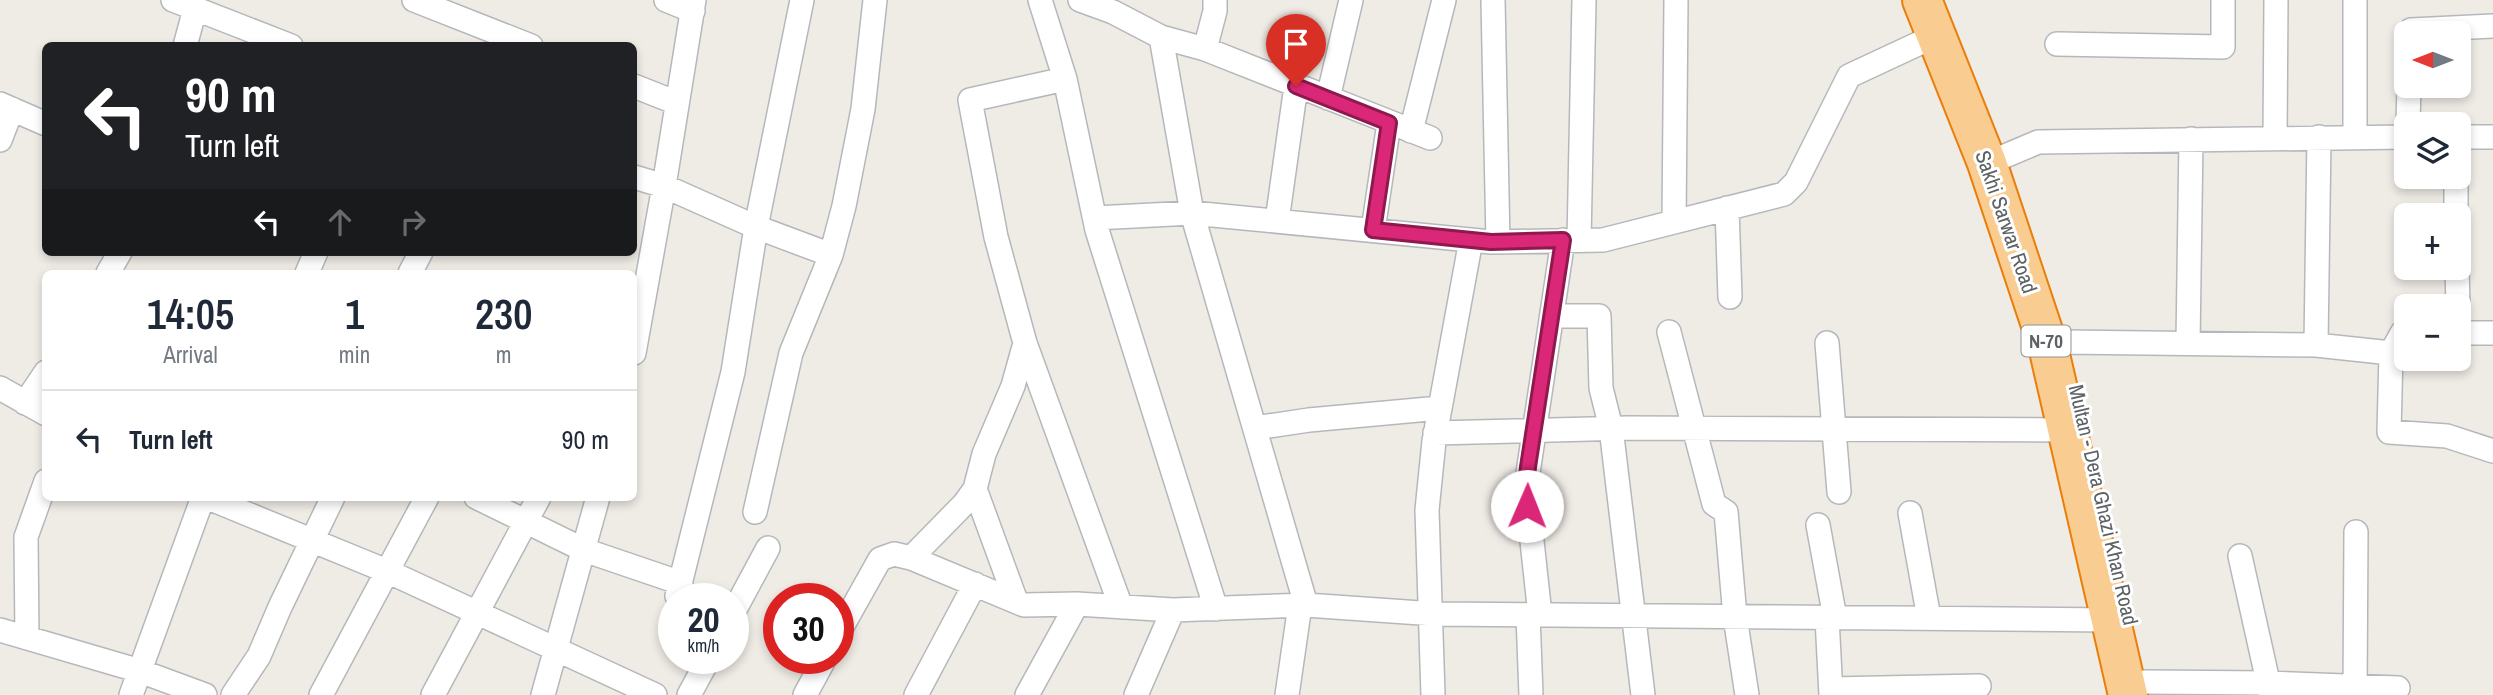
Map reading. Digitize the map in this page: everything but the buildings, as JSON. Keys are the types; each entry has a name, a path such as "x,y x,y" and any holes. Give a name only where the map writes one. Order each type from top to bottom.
{"highway":[{"name":"Sakhi Sarwar Road","path":"1922,0 1940,17 1987,163 2057,344 2067,430 2110,620 2140,691"},
{"name":"Multan - Dera Ghazi Khan Road","path":"1940,17 2005,156 2057,344 2140,691"}],"street":[{"path":"173,0 282,42"},
{"path":"414,0 521,42"},
{"path":"637,336 694,6 666,0"},
{"path":"484,501 584,550 679,590 733,372 756,227 802,0"},
{"path":"755,512 791,353 831,255 844,206 863,109 875,0"},
{"path":"1040,0 1065,79 1095,218 1216,609"},
{"path":"1080,0 1114,6 1161,37 1205,49 1420,134 1444,0"},
{"path":"1205,49 1215,11 1215,0"},
{"path":"1328,98 1351,0"},
{"path":"1493,0 1498,242"},
{"path":"1531,695 1534,615 1526,486 1552,316 1571,240 1584,0"},
{"path":"1674,222 1676,0"},
{"path":"2056,44 2223,47 2223,0"},
{"path":"2275,138 2276,0"},
{"path":"2355,0 2355,137"},
{"path":"186,42 195,9"},
{"path":"1095,218 1192,213 1498,242 1603,240 1784,194 1796,182 1849,76 1940,17"},
{"path":"2471,27 2493,26"},
{"path":"1161,37 1192,213 1303,605 1287,695"},
{"path":"1065,79 970,100 996,237 1024,343 1121,607"},
{"path":"1277,221 1296,86"},
{"path":"637,87 677,103"},
{"path":"0,139 6,106 42,122"},
{"path":"1373,230 1389,123"},
{"path":"2316,345 2319,137"},
{"path":"2005,156 2038,142 2394,137"},
{"path":"2471,137 2493,138"},
{"path":"2188,343 2191,139"},
{"path":"637,178 664,186 756,227 831,255"},
{"path":"1727,208 1730,298"},
{"path":"1433,695 1427,510 1435,433 1471,240"},
{"path":"1552,316 1599,316 1601,388 1611,428 1643,695"},
{"path":"1669,332 1714,503 1726,512 1735,617 1747,695"},
{"path":"2471,333 2493,333"},
{"path":"911,558 964,504 975,489 984,454 1013,386 1024,343"},
{"path":"1827,343 1839,492"},
{"path":"2057,344 2316,345 2391,353"},
{"path":"2394,347 2391,353 2389,432 2447,436 2493,452"},
{"path":"25,403 42,378"},
{"path":"0,388 42,412"},
{"path":"1255,428 1309,420 1440,408"},
{"path":"1435,433 1611,428 2067,430"},
{"path":"975,489 1016,601"},
{"path":"27,638 26,537 42,492"},
{"path":"131,695 203,501"},
{"path":"214,501 389,572 655,695"},
{"path":"233,695 259,656 331,501"},
{"path":"321,695 425,501"},
{"path":"433,695 537,501"},
{"path":"543,695 597,501"},
{"path":"1910,513 1929,618"},
{"path":"1818,525 1831,618 1831,692 1979,686"},
{"path":"2356,533 2356,691"},
{"path":"749,583 768,548"},
{"path":"854,605 880,559 894,554 911,558 1024,604 1077,604 1173,610 1303,605 1429,614 2110,620"},
{"path":"2240,556 2270,689"},
{"path":"916,695 975,584"},
{"path":"1027,695 1077,604"},
{"path":"1136,695 1173,610"},
{"path":"0,630 140,671 205,695"},
{"path":"689,695 700,674"},
{"path":"805,695 816,674"},
{"path":"2140,691 2356,691 2399,688"}],"route":[{"path":"1296,86 1389,123 1373,230 1491,242 1563,240 1528,467 1527,506"}]}
